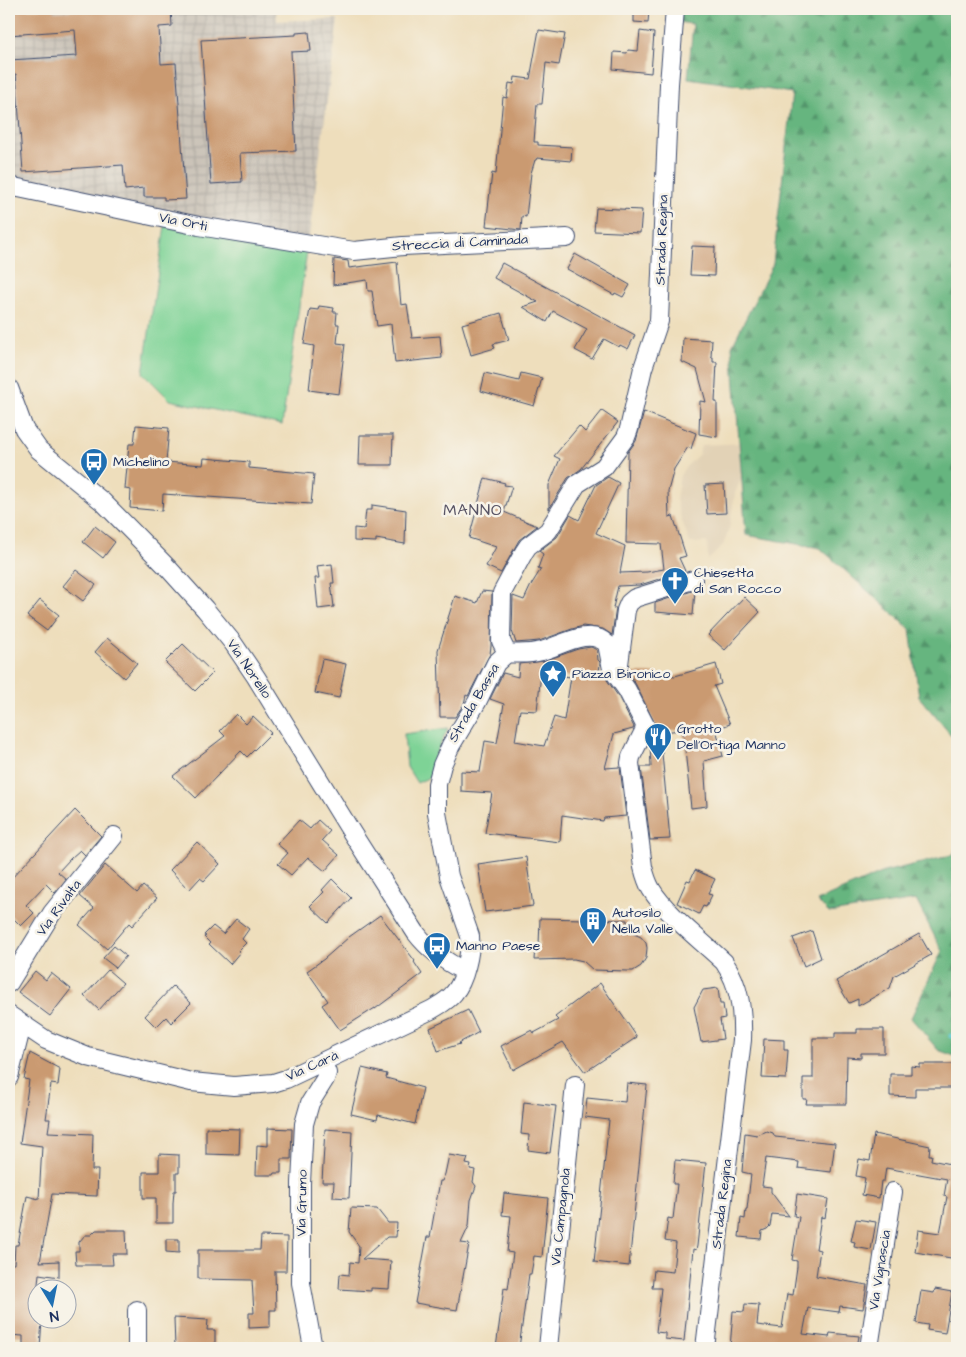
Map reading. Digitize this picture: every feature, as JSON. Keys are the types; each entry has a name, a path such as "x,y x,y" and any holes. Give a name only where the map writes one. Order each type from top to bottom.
{"street":[{"name":"Strada Regina","path":"609,460 626,437 629,429 643,368 659,321 669,84 675,9"},
{"name":"Via Orti","path":"10,188 199,226 354,250"},
{"name":"Streccia di Caminada","path":"354,250 567,238"},
{"name":"Via Norello","path":"9,388 24,428 39,450 97,497 117,516 168,568 233,643 416,933 442,959 464,971"},
{"name":"Strada Bassa","path":"442,840 436,803 442,765 451,744 477,702 496,664 507,653 501,641 504,589 528,546 548,531 577,484 601,470 609,460"},
{"path":"618,677 628,603 635,598 692,580"},
{"path":"507,653 524,654 541,651 577,638 600,639 608,646 612,669 618,677"},
{"name":"Strada Regina","path":"618,677 645,725 630,763 646,880 665,907 724,962 732,973 740,997 742,1011 740,1059 705,1348"},
{"name":"Via Rivalta","path":"9,983 52,913 114,836"},
{"name":"Via Carà","path":"16,1020 46,1040 88,1057 191,1082 234,1086 273,1083 286,1079 431,1010 449,999 459,986 470,944 470,936 449,876 442,840"},
{"path":"9,1077 16,1020"},
{"name":"Via Grumo","path":"313,1348 301,1283 302,1174 304,1124 310,1103 327,1073 324,1062"},
{"name":"Via Campagnola","path":"548,1348 575,1085"},
{"name":"Via Vignascia","path":"869,1348 893,1192"},
{"path":"137,1310 137,1348"}],"shaded area":[{"path":"9,9 276,9 277,21 338,19 308,244 9,177"},
{"path":"747,443 744,472 735,493 729,529 723,545 708,560 707,542 690,543 680,515 676,499 680,476 684,469 699,454 701,445"}],"green space":[{"path":"675,9 957,9 957,742 919,697 910,629 820,548 746,535 732,346 773,264 792,93 688,78 693,24 676,22"},
{"path":"166,219 308,244 282,425 170,400 143,373"},
{"path":"448,728 435,756 430,777 417,783 407,767 404,734"},
{"path":"957,846 957,1057 938,1050 911,1018 942,951 916,900 829,913 817,901 884,872 953,855"}],"building":[{"path":"9,9 54,9 54,12 98,9 171,9 172,26 159,27 161,64 176,63 186,199 164,200 164,197 144,197 144,188 125,190 123,165 23,172 16,74 9,75 9,60 77,56 75,30 9,35"},
{"path":"634,9 649,9 648,23 634,22"},
{"path":"539,30 565,34 559,65 546,63 542,104 537,104 534,142 538,142 538,145 572,147 571,161 537,158 535,160 531,173 526,217 522,216 521,230 486,226 492,173 496,174 503,97 507,98 509,83 514,84 515,77 530,79"},
{"path":"640,31 654,33 651,73 613,69 614,52 627,53 628,50 638,51"},
{"path":"309,32 311,51 291,52 296,151 240,153 242,182 211,184 201,40 296,35 296,33"},
{"path":"596,208 642,210 640,233 594,231"},
{"path":"692,246 715,247 714,276 690,275"},
{"path":"575,254 630,285 623,297 615,293 614,295 567,269"},
{"path":"334,259 348,261 349,268 397,262 401,305 407,304 412,338 440,336 442,358 395,363 391,324 377,326 372,291 368,291 367,280 333,285"},
{"path":"502,263 635,335 628,349 620,345 619,347 604,339 592,359 575,350 587,329 553,311 547,322 523,307 538,302 494,278"},
{"path":"319,306 334,308 333,312 337,312 336,324 339,324 337,343 345,344 339,394 309,390 314,346 304,344 310,309 318,310"},
{"path":"501,313 509,340 493,344 495,348 471,355 462,324"},
{"path":"683,338 712,340 711,357 713,357 713,362 717,362 715,402 717,402 717,437 699,434 700,401 706,402 697,369 682,362"},
{"path":"485,373 519,381 521,373 542,378 534,406 481,391"},
{"path":"602,411 618,422 581,469 568,478 549,509 549,485 560,459 554,456 579,426 585,432"},
{"path":"644,412 696,433 691,449 688,447 674,469 668,491 669,517 673,516 686,556 679,558 685,571 640,585 618,586 613,608 616,608 612,635 603,629 583,626 539,641 516,643 512,631 513,596 524,600 541,569 538,568 543,554 539,551 557,537 570,515 579,520 596,485 608,477 619,483 596,533 625,546 620,573 664,569 661,544 626,543 628,452 636,441"},
{"path":"136,425 169,428 166,462 203,465 204,458 249,462 249,468 314,474 311,504 163,494 162,511 130,508 131,490 125,489 129,444 134,444"},
{"path":"360,435 393,435 392,465 359,465"},
{"path":"485,478 512,486 504,512 537,526 519,540 501,573 486,566 496,547 469,538"},
{"path":"724,484 726,513 707,514 705,485"},
{"path":"372,505 406,510 405,544 376,539 376,542 354,541 354,528 364,529 366,510 372,510"},
{"path":"95,526 115,542 103,558 83,542"},
{"path":"332,564 334,583 331,583 334,607 318,609 315,578 319,578 317,566"},
{"path":"76,570 96,585 83,601 63,586"},
{"name":"Chiesetta di San Rocco","path":"695,590 693,615 655,612 655,603"},
{"path":"482,591 492,592 490,654 468,696 466,695 464,704 455,717 440,717 438,650 455,596 477,603"},
{"path":"744,597 760,612 725,650 708,635"},
{"path":"40,600 59,615 47,631 27,616"},
{"path":"107,638 137,663 124,678 95,652"},
{"path":"183,644 213,673 195,691 165,662"},
{"path":"591,647 597,650 600,662 599,674 603,674 618,696 634,727 633,729 614,734 605,768 620,767 626,816 604,818 603,821 562,815 560,842 485,833 492,793 461,791 461,771 480,772 485,741 497,743 504,704 490,699 503,673 518,677 519,664 544,661 578,649","holes":["541,673 571,677 564,720 554,717 544,746 515,741 520,710 537,711"]},
{"path":"322,659 346,664 339,698 315,693"},
{"path":"716,664 721,684 714,686 730,724 716,729 723,756 704,761 707,806 691,808 683,730 660,732 670,839 650,840 641,767 651,767 650,742 655,732 659,732 629,673 675,676"},
{"path":"236,714 246,724 253,716 271,733 247,757 241,751 196,798 173,776 225,736 220,731"},
{"path":"75,810 101,836 85,855 80,850 58,872 66,879 55,893 46,884 26,905 34,913 21,926 9,914 9,881"},
{"path":"299,820 310,829 318,820 330,831 322,840 339,855 325,871 308,857 291,875 278,864 288,853 277,844"},
{"path":"197,842 220,864 204,881 200,878 189,890 170,870"},
{"path":"526,857 533,906 485,912 478,864"},
{"path":"105,865 137,893 143,886 157,898 132,926 129,923 107,949 79,925 94,908 80,896"},
{"path":"695,870 715,879 708,894 712,895 706,907 703,906 699,914 677,903 687,880 690,881"},
{"path":"332,879 351,898 328,923 310,906 324,892 322,890"},
{"path":"380,915 415,961 422,974 375,1009 340,1030 322,1005 328,1001 307,971"},
{"name":"Autosilo Nella Valle","path":"540,918 627,920 627,931 641,937 646,943 646,958 641,966 633,971 593,970 583,961 574,959 534,960 535,947 539,946"},
{"path":"236,919 249,929 242,939 246,943 238,951 240,952 230,964 209,944 204,935 213,926 223,934"},
{"path":"812,931 821,958 804,966 793,938"},
{"path":"919,934 931,955 894,976 890,988 858,1006 858,999 849,1003 836,981"},
{"path":"114,946 126,956 116,968 103,958"},
{"path":"108,970 123,983 99,1010 84,996"},
{"path":"35,971 46,980 51,973 71,989 50,1016 18,992"},
{"path":"600,983 637,1037 585,1072 563,1042 513,1070 501,1046 532,1030 534,1033 558,1020 555,1017"},
{"path":"173,986 191,1003 171,1023 166,1017 156,1027 145,1016"},
{"path":"718,988 720,1004 723,1004 725,1018 720,1019 723,1039 701,1042 694,1007 703,990"},
{"path":"468,1010 479,1032 460,1044 438,1051 430,1028"},
{"path":"857,1029 884,1029 884,1053 861,1053 861,1058 847,1057 846,1104 806,1104 807,1099 803,1099 803,1078 813,1078 813,1038 835,1038 835,1033 857,1033"},
{"path":"764,1039 784,1040 784,1050 788,1050 786,1079 762,1078"},
{"path":"30,1053 60,1069 58,1085 51,1084 46,1119 50,1119 48,1132 93,1134 92,1170 98,1170 97,1196 52,1194 40,1262 59,1261 59,1277 39,1274 38,1280 28,1280 28,1330 41,1330 40,1348 23,1348 23,1336 9,1335 11,1272 9,1271 9,1264 14,1264 15,1245 18,1245 27,1196 39,1199 42,1146 20,1143 29,1080 24,1079"},
{"path":"920,1064 957,1064 957,1088 915,1088 915,1097 890,1096 890,1074 911,1074 911,1066 920,1067"},
{"path":"362,1068 387,1074 386,1078 423,1088 415,1124 378,1115 377,1120 351,1114"},
{"path":"627,1083 647,1085 629,1266 594,1262 609,1120 585,1117 587,1098 625,1102"},
{"path":"524,1102 556,1106 550,1153 528,1150 529,1135 521,1134"},
{"path":"206,1128 240,1129 239,1155 206,1154"},
{"path":"268,1128 292,1129 291,1159 281,1159 281,1173 256,1175 257,1145 268,1146"},
{"path":"325,1129 352,1131 349,1198 333,1197 334,1182 322,1182"},
{"path":"767,1131 773,1133 775,1137 835,1143 831,1172 798,1168 799,1162 766,1158 762,1186 771,1187 771,1192 789,1216 772,1214 770,1226 762,1231 761,1239 739,1237 741,1218 745,1219 747,1209 751,1174 742,1172 745,1133 757,1135"},
{"path":"874,1134 930,1146 929,1155 932,1155 931,1160 950,1164 951,1160 957,1161 957,1259 915,1252 918,1230 940,1233 947,1197 944,1196 947,1179 886,1168 884,1181 881,1181 879,1198 862,1195 865,1178 856,1176 859,1159 870,1161"},
{"path":"159,1154 179,1155 179,1173 176,1173 176,1191 174,1191 173,1223 156,1223 156,1198 143,1198 143,1172 159,1172"},
{"path":"449,1155 468,1158 466,1164 471,1165 470,1169 475,1170 473,1182 476,1186 471,1200 469,1226 461,1243 469,1244 457,1310 415,1303 427,1237 430,1237 440,1181 442,1181 445,1174"},
{"path":"675,1160 706,1163 697,1246 696,1250 693,1249 684,1341 665,1339 665,1333 656,1332 661,1288 652,1288 654,1270 673,1272 676,1243 665,1241 668,1218 673,1219 677,1184 673,1184"},
{"path":"504,1193 548,1198 542,1257 534,1256 531,1274 529,1274 519,1348 496,1348 504,1288 508,1289 513,1253 507,1252 511,1216 502,1215"},
{"path":"797,1194 828,1199 825,1218 821,1217 816,1249 820,1250 816,1276 867,1285 863,1309 840,1306 839,1312 808,1308 803,1334 829,1337 830,1333 859,1336 857,1348 730,1348 733,1311 744,1312 745,1304 759,1305 757,1325 782,1328 787,1294 793,1295 797,1267 797,1261 792,1260 799,1217 794,1216"},
{"path":"351,1208 377,1209 388,1223 397,1223 396,1237 387,1237 362,1259 391,1261 389,1289 371,1288 371,1291 339,1289 340,1274 349,1275 350,1262 358,1263 359,1246 349,1232"},
{"path":"856,1219 876,1222 871,1250 854,1247 855,1242 851,1241"},
{"path":"96,1230 126,1230 127,1254 112,1254 113,1265 76,1265 75,1251 79,1251 79,1242 85,1235 91,1235"},
{"path":"261,1236 287,1237 286,1271 275,1271 276,1310 270,1310 270,1327 249,1328 249,1313 254,1313 252,1280 198,1279 198,1250 260,1250"},
{"path":"166,1239 179,1239 179,1253 166,1252"},
{"path":"935,1289 952,1292 945,1333 927,1330 928,1325 916,1323 921,1291 934,1293"},
{"path":"174,1318 208,1320 207,1330 215,1330 215,1348 175,1348"}],"waterway":[{"path":"951,1036 957,1037"}],"place":[{"name":"Michelino","path":"94,486"},
{"name":"Chiesetta di San Rocco","path":"675,605"},
{"name":"Piazza Bironico","path":"553,698"},
{"name":"Grotto Dell'Ortiga Manno","path":"658,761"},
{"name":"Autosilo Nella Valle","path":"593,945"},
{"name":"Manno Paese","path":"437,970"}],"district":[{"name":"MANNO","path":"473,510"}]}
